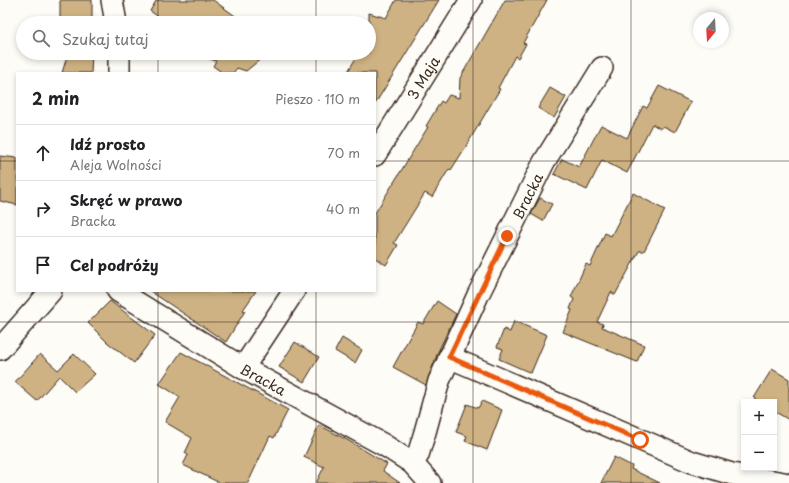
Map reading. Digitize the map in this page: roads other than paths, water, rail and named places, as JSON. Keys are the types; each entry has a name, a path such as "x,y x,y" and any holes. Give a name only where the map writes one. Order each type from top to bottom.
{"street":[{"path":"112,0 115,16"},
{"name":"3 Maja","path":"376,153 471,0"},
{"path":"119,60 119,72"},
{"name":"Bracka","path":"412,464 418,455 440,381 449,357 527,194 552,149 602,68"},
{"path":"0,349 50,292"},
{"name":"Bracka","path":"120,292 243,368 384,445 412,464 430,483"},
{"path":"243,368 293,292"},
{"path":"449,357 692,462 732,474 784,483"}]}
